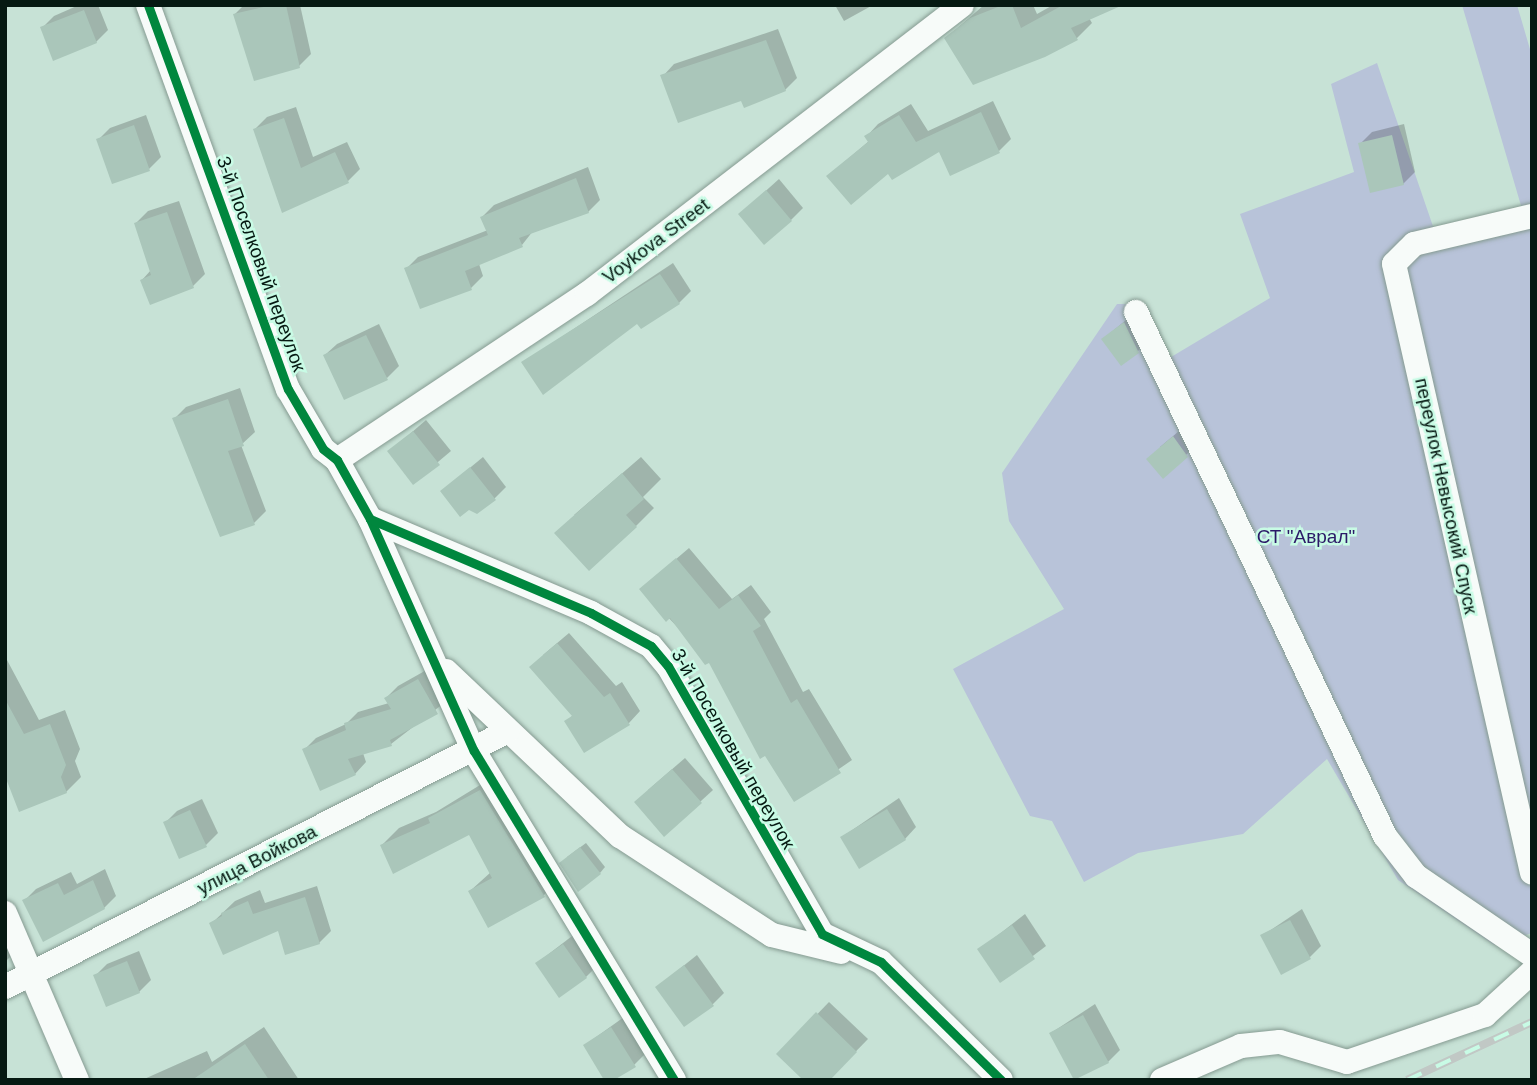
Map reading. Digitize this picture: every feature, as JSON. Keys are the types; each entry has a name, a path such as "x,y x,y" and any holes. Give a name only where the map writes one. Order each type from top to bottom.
{"street":[{"name":"3-й Поселковый переулок","path":"148,5 288,390 323,449 337,460 370,519 438,663 474,751 674,1080"},
{"name":"Voykova Street","path":"337,460 587,294 962,5"},
{"name":"переулок Невысокий Спуск","path":"1532,216 1414,244 1394,264 1532,873"},
{"path":"1136,312 1385,836 1416,876 1532,954"},
{"name":"3-й Поселковый переулок","path":"370,519 591,613 651,646 668,666 822,934 881,962 1001,1080"},
{"name":"3-й Поселковый переулок","path":"438,663 620,836 772,935 881,962"},
{"name":"улица Войкова","path":"5,987 474,751 508,731"},
{"path":"5,914 77,1080"},
{"path":"1162,1080 1241,1046 1280,1042 1348,1062 1485,1015 1532,972"}],"green space":[{"name":"СТ \"Аврал\"","path":"1462,5 1517,5 1532,56 1532,933 1494,945 1398,880 1327,759 1243,834 1138,853 1084,882 1052,821 1030,816 953,669 1064,609 1009,521 1002,473 1117,304 1128,304 1161,363 1270,298 1240,214 1354,172 1331,84 1377,63 1437,238 1522,209"}],"building":[{"path":"272,5 286,5 300,68 254,81 233,14"},
{"path":"1003,5 1012,5 1021,28 1063,5 1123,5 1071,28 1078,40 1045,57 973,85 944,38 970,18"},
{"path":"84,10 97,43 53,61 40,27"},
{"path":"766,40 786,91 744,108 741,101 678,123 660,75"},
{"path":"981,112 1000,153 950,176 939,152 892,180 888,174 851,205 826,176 868,142 864,136 899,115 916,142"},
{"path":"284,118 301,168 335,152 349,183 282,213 253,129"},
{"path":"134,125 150,171 112,184 96,139"},
{"path":"1392,135 1404,185 1370,193 1358,143"},
{"path":"576,178 589,213 519,238 523,247 465,271 472,290 420,309 404,268 488,235 480,217"},
{"path":"766,190 792,221 764,245 738,214"},
{"path":"167,212 194,288 150,305 140,280 151,275 134,223"},
{"path":"660,274 680,304 641,329 637,324 543,395 521,362"},
{"path":"1124,322 1139,353 1121,366 1101,339"},
{"path":"366,335 388,380 344,400 323,355"},
{"path":"228,399 244,446 228,451 255,525 220,537 172,418"},
{"path":"413,431 440,465 413,485 387,451"},
{"path":"1173,436 1188,457 1163,479 1146,459"},
{"path":"470,467 496,500 477,514 469,510 460,517 440,491"},
{"path":"622,473 644,499 626,515 637,527 589,571 554,533"},
{"path":"676,558 719,609 738,595 761,626 753,631 791,703 797,699 841,773 794,802 765,756 760,759 709,663 705,665 670,618 666,622 639,589"},
{"path":"557,643 604,697 610,693 630,725 584,753 564,721 572,716 529,667"},
{"path":"418,679 438,714 390,740 392,746 348,759 356,775 320,791 302,749 346,730 344,723 391,709 384,698"},
{"path":"5,699 24,734 50,724 66,765 61,777 67,793 19,812 5,776"},
{"path":"672,769 702,803 664,837 634,802"},
{"path":"480,790 545,897 488,928 468,891 492,878 469,835 393,874 380,845 430,823 428,818"},
{"path":"887,809 906,840 859,869 840,837"},
{"path":"190,810 207,847 179,859 163,822"},
{"path":"580,847 601,874 578,892 559,863"},
{"path":"93,880 105,909 43,942 22,900 58,883 64,895"},
{"path":"305,897 320,944 285,955 278,931 223,955 209,923 222,916 221,913 248,901 253,914"},
{"path":"1290,920 1311,959 1281,975 1260,935"},
{"path":"1012,925 1035,959 1000,983 977,949"},
{"path":"563,944 587,978 559,998 535,963"},
{"path":"127,961 140,993 106,1007 93,975"},
{"path":"684,965 714,1006 684,1027 655,987"},
{"path":"816,1012 857,1052 830,1080 803,1080 776,1054"},
{"path":"1083,1015 1109,1063 1074,1080 1049,1033"},
{"path":"611,1027 636,1067 614,1080 604,1080 583,1045"},
{"path":"245,1044 269,1080 192,1080"}],"railway":[{"path":"1407,1080 1532,1022"}],"cycle path":[{"path":"148,5 288,389 323,449 337,460 370,519 474,751 674,1080"},
{"path":"370,519 591,613 651,646 668,666 822,934 881,962 1001,1080"}]}
